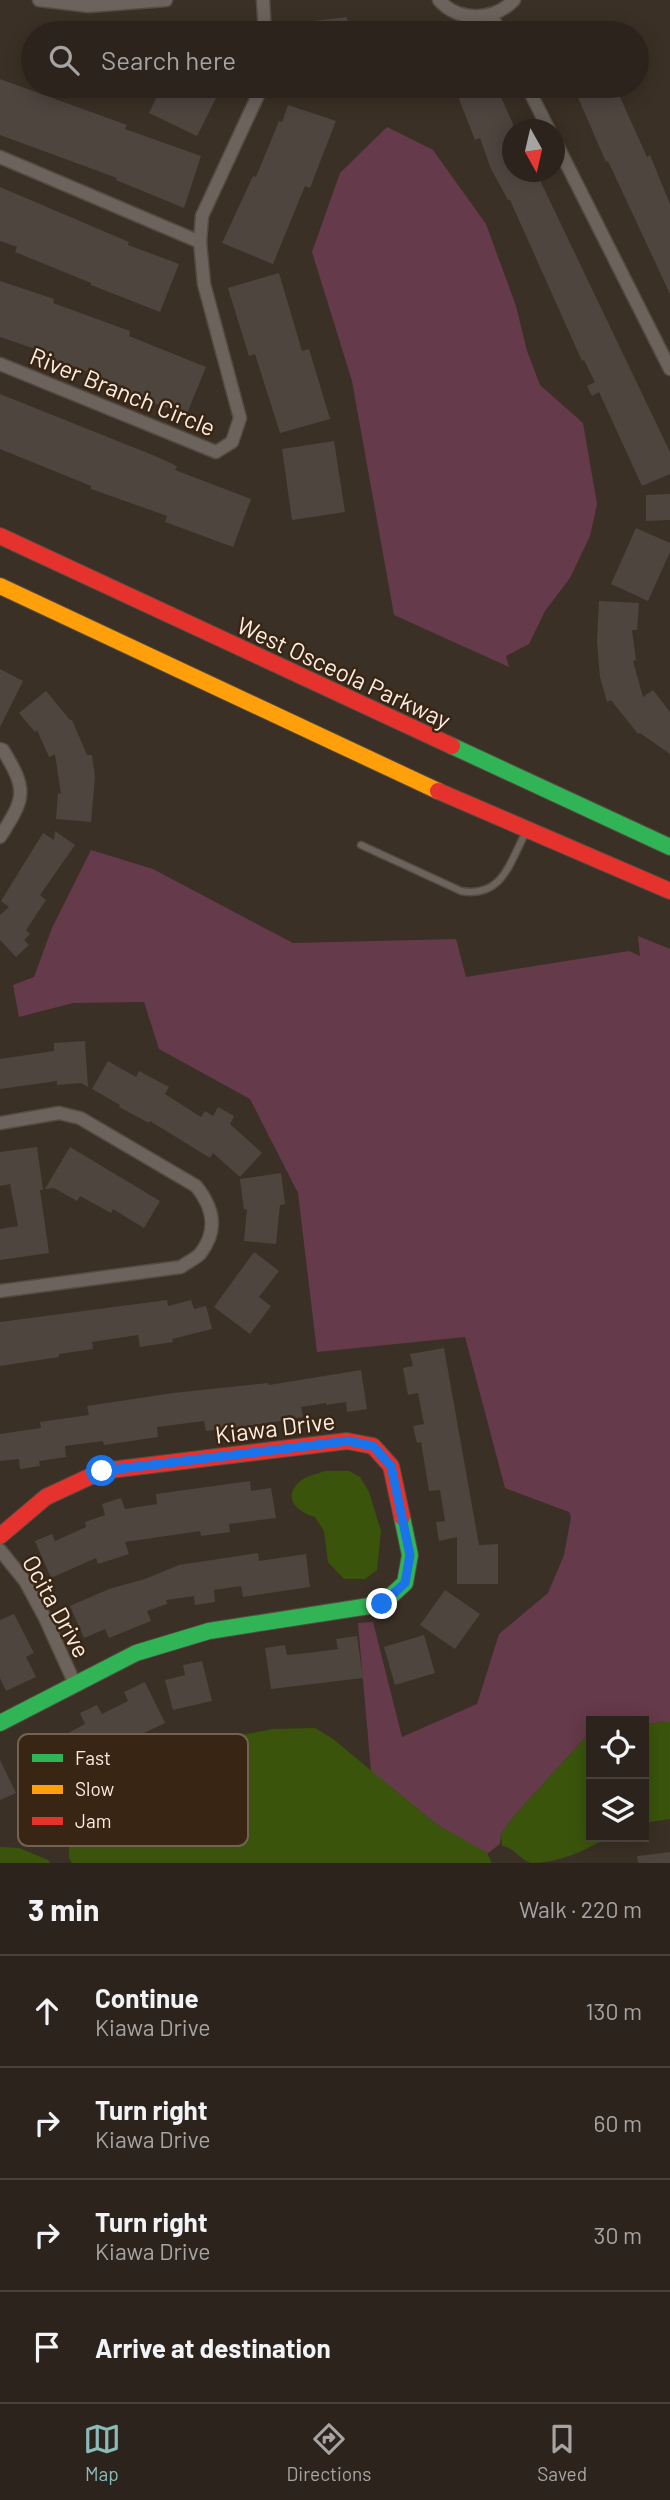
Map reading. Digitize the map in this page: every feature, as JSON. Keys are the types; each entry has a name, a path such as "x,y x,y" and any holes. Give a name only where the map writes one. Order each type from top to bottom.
{"main road":[{"name":"West Osceola Parkway","path":"0,536 670,847"},
{"path":"0,586 528,829 670,891"},
{"name":"Kiawa Drive","path":"0,1536 46,1497 102,1471 348,1441 373,1446 391,1466 410,1555 405,1583 382,1604 209,1631 136,1653 0,1723"}],"street":[{"path":"39,0 89,6 166,0"},
{"path":"263,0 264,21"},
{"path":"439,0 459,14 472,17 491,15 514,0"},
{"path":"491,15 494,21"},
{"name":"River Branch Circle","path":"0,363 216,452 232,442 240,418 204,284 200,242 202,216 257,98"},
{"path":"533,98 544,119"},
{"path":"0,157 200,242"},
{"path":"565,159 669,364"},
{"path":"0,749 19,776 20,806 0,836"},
{"path":"0,1123 59,1113 80,1118 196,1186 208,1202 212,1228 199,1254 181,1267 0,1291"},
{"name":"Ocita Drive","path":"0,1550 30,1590 75,1684"}],"lane":[{"path":"361,845 461,891 482,892 500,881 528,829"}],"shaded area":[{"path":"387,127 433,150 486,224 516,306 527,351 540,385 583,423 597,504 590,536 570,578 545,611 529,644 506,656 509,667 394,615 352,381 312,252 340,173"},
{"path":"91,850 153,869 293,943 456,939 466,977 629,951 640,956 638,936 670,949 670,1722 649,1724 649,1716 586,1716 586,1738 514,1816 501,1834 500,1844 487,1854 436,1824 371,1771 358,1623 373,1622 402,1737 477,1704 499,1634 548,1593 564,1555 571,1517 569,1512 505,1488 465,1337 317,1352 298,1193 250,1099 159,1049 144,1002 73,1003 19,1017 13,985 34,977 52,928"},
{"path":"325,1471 349,1471 360,1477 369,1492 381,1531 377,1570 365,1579 344,1579 328,1562 324,1531 315,1517 303,1512 292,1499 294,1488 299,1482"},
{"path":"670,1722 670,1819 649,1822 649,1779 649,1724"},
{"path":"315,1728 333,1739 436,1824 487,1853 492,1863 72,1863 69,1846 248,1846 247,1734 273,1729"},
{"path":"585,1738 586,1842 600,1842 572,1855 531,1863 502,1846 501,1834 514,1816"},
{"path":"0,1847 19,1848 50,1863 0,1863"}],"building":[{"path":"347,17 348,21 312,21"},
{"path":"0,79 21,87 21,98 52,98 127,125 125,129 201,156 184,208 116,180 117,178 0,135"},
{"path":"156,98 216,98 197,136 149,113"},
{"path":"459,98 501,98 511,119 502,119 502,182 541,182 670,452 670,474 642,486 599,392 592,396 587,386 595,382 584,360 582,361 510,200 491,169 480,138 475,140"},
{"path":"578,98 620,98 647,157 650,155 670,204 670,294 608,161 606,162"},
{"path":"288,105 336,121 310,188 305,186 273,264 222,243 253,176 256,177"},
{"path":"0,187 129,242 128,245 179,264 160,312 15,252 17,247 0,241"},
{"path":"279,273 302,351 309,349 330,419 280,433 255,354 249,356 228,288"},
{"path":"0,281 54,299 53,303 130,331 129,336 206,367 186,416 117,388 118,386 90,375 91,373 43,356 44,352 0,337"},
{"path":"0,394 155,456 177,466 175,470 251,499 233,547 165,522 167,516 91,489 91,486 0,449"},
{"path":"334,441 345,512 292,520 282,449"},
{"path":"670,494 670,520 646,521 646,495"},
{"path":"636,528 670,543 670,552 648,601 611,584"},
{"path":"599,601 639,603 637,630 632,630 636,660 633,661 643,697 653,690 670,712 670,754 638,734 611,700 607,702 600,677 597,641"},
{"path":"0,669 23,681 0,727"},
{"path":"46,691 72,720 87,755 92,755 95,777 91,822 56,819 58,793 61,794 55,754 49,757 37,730 35,732 19,713"},
{"path":"55,831 75,845 40,895 46,900 26,930 30,934 24,940 29,945 16,957 0,940 0,915 9,907 1,901 43,833 54,840"},
{"path":"85,1041 88,1087 81,1083 57,1085 57,1081 0,1089 0,1059 54,1051 54,1043"},
{"path":"108,1061 136,1077 139,1071 169,1087 165,1094 201,1117 205,1111 213,1116 218,1107 234,1116 230,1124 262,1153 240,1177 213,1153 210,1158 150,1121 149,1123 119,1107 120,1105 92,1089"},
{"path":"37,1147 49,1253 0,1260 0,1229 18,1226 10,1184 0,1186 0,1152"},
{"path":"70,1147 160,1201 144,1228 113,1209 111,1213 80,1196 77,1201 54,1188 45,1189"},
{"path":"281,1173 285,1204 280,1205 276,1244 244,1241 247,1209 244,1210 240,1179"},
{"path":"254,1252 279,1271 259,1297 271,1306 250,1334 214,1307"},
{"path":"167,1300 168,1306 191,1300 194,1309 206,1306 212,1329 172,1339 173,1342 140,1347 138,1335 92,1342 93,1349 0,1366 0,1322"},
{"path":"444,1348 479,1545 498,1544 498,1584 457,1584 457,1537 439,1541 436,1522 445,1521 440,1490 429,1491 421,1442 417,1443 413,1426 424,1424 418,1393 408,1395 403,1368 413,1366 410,1354"},
{"path":"361,1370 367,1409 347,1412 346,1402 326,1403 301,1407 303,1417 274,1422 206,1431 204,1421 157,1427 158,1437 104,1445 103,1441 65,1446 66,1457 39,1461 40,1466 20,1469 19,1459 0,1461 0,1434 41,1428 40,1422 89,1415 87,1406 173,1393 269,1385"},
{"path":"250,1481 251,1491 271,1488 276,1518 229,1524 230,1532 201,1536 200,1531 125,1542 129,1554 98,1564 96,1558 51,1578 35,1541 52,1534 55,1541 86,1527 85,1522 105,1515 102,1504 121,1498 125,1509 157,1504 156,1494"},
{"path":"258,1553 259,1561 306,1554 310,1587 243,1597 241,1586 214,1590 215,1602 195,1605 194,1596 166,1600 167,1604 147,1611 151,1621 109,1638 105,1629 84,1638 70,1606 109,1589 145,1579 179,1565"},
{"path":"445,1590 480,1614 455,1649 420,1625"},
{"path":"14,1614 34,1653 26,1657 36,1677 6,1691 0,1678 0,1620"},
{"path":"424,1635 435,1673 395,1685 384,1647"},
{"path":"357,1636 363,1678 271,1689 265,1648 285,1645 287,1655 308,1653 338,1649 336,1639"},
{"path":"202,1661 212,1701 173,1710 165,1680 185,1675 183,1665"},
{"path":"145,1682 165,1723 142,1734 66,1734 85,1724 80,1713 97,1705 102,1714 128,1701 124,1692"},
{"path":"0,1760 16,1793 0,1800"},
{"path":"670,1852 670,1863 638,1863 637,1856"}],"traffic: fast":[{"path":"452,746 670,847"},
{"path":"0,1723 136,1653 209,1631 382,1604 405,1583 410,1555 402,1517"}],"traffic: slow":[{"path":"0,586 438,791"}],"traffic: jam":[{"path":"0,536 452,746"},
{"path":"438,791 670,891"},
{"path":"0,1536 46,1497 102,1471 347,1441 373,1446 391,1466 402,1517"}],"route":[{"path":"102,1471 348,1441 373,1446 391,1466 410,1555 405,1583 382,1604"}]}
